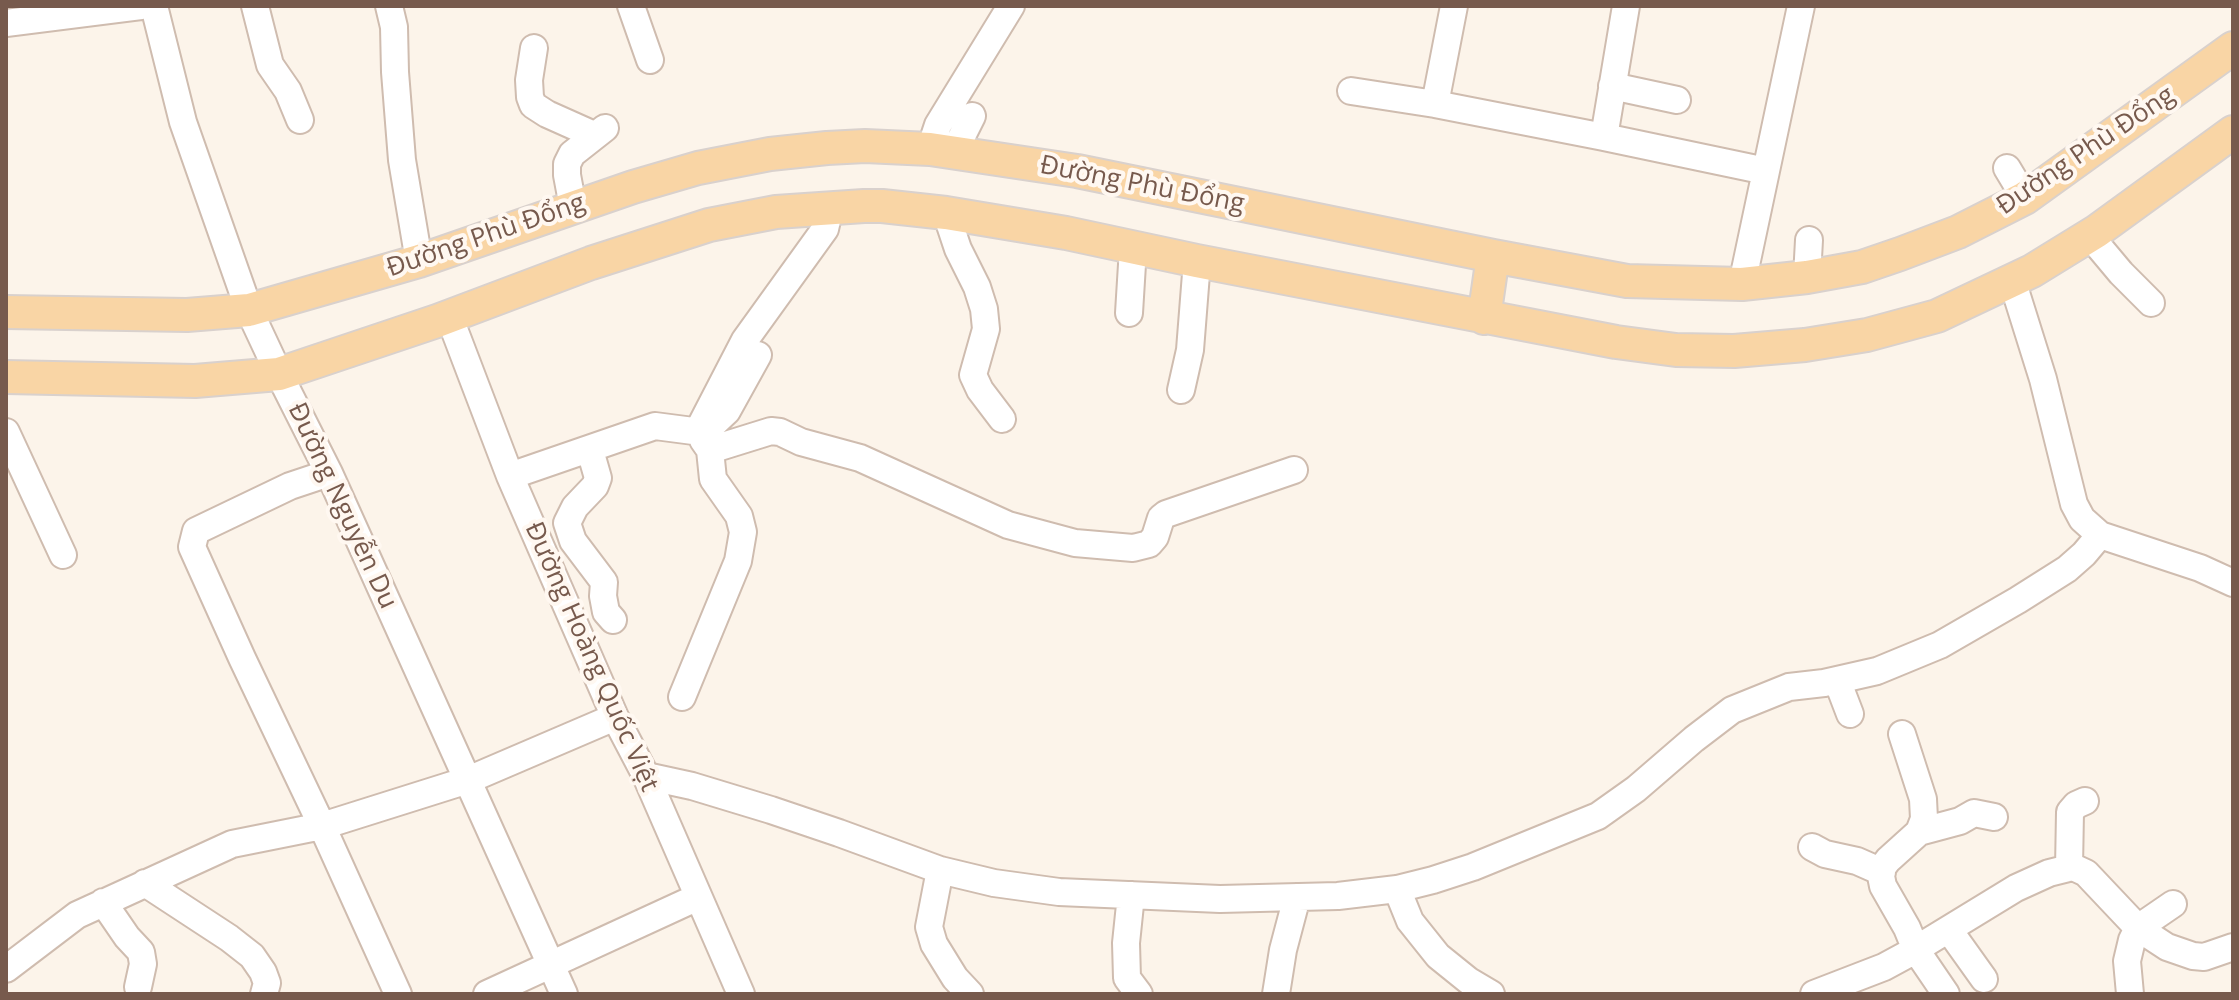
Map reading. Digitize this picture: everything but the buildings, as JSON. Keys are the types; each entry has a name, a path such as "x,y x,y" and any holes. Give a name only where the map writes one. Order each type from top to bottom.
{"main road":[{"name":"Đường Phù Đổng","path":"6,312 187,315 249,310 419,261 573,207 698,168 758,156 839,147 942,150 1077,171 1627,281 1742,284 1807,277 1862,267 1900,254 1958,232 2025,198 2233,48"},
{"path":"6,377 195,381 279,374 605,258 709,225 776,212 882,206 1066,233 1484,318 1631,344 1676,350 1734,351 1805,345 1867,335 1937,316 2032,271 2090,236 2233,132"},
{"path":"1484,318 1493,256"}],"street":[{"path":"6,23 141,6"},
{"name":"Đường Nguyễn Du","path":"154,6 183,122 249,310 329,473 564,994"},
{"path":"255,6 270,65 288,91 300,120"},
{"path":"389,6 394,27 402,160 419,261"},
{"path":"631,6 650,60"},
{"path":"942,150 938,125 1011,6"},
{"path":"1435,104 1454,6"},
{"path":"1604,137 1626,6"},
{"path":"1742,284 1801,6"},
{"path":"534,48 529,80 533,105 547,114 601,131 572,154 567,164 573,207"},
{"path":"1612,86 1677,100"},
{"path":"1351,91 1435,104 1766,171"},
{"path":"942,150 972,116"},
{"path":"2007,168 2025,198"},
{"path":"682,697 738,561 743,532 739,516 713,479 701,425 745,340 825,229 830,207"},
{"path":"946,213 984,309 986,329 973,375 980,390 1002,419"},
{"path":"2090,236 2151,303"},
{"path":"1807,277 1809,240"},
{"path":"1129,313 1133,248"},
{"path":"1181,390 1190,350 1197,261"},
{"path":"2012,280 2043,379 2074,504 2082,519 2100,535 2200,568 2233,583"},
{"name":"Đường Hoàng Quốc Việt","path":"449,316 510,476 741,994"},
{"path":"705,441 710,427 727,411 758,355"},
{"path":"510,476 655,426 705,441 780,432 801,442 860,458 1008,525 1075,543 1133,548 1149,544 1166,514 1294,470"},
{"path":"6,432 63,555"},
{"path":"590,450 598,478 595,486 575,507 567,523 573,541 604,582 606,612 613,620"},
{"path":"329,473 290,486 196,531 192,547 398,994"},
{"path":"646,776 692,786 771,810 940,870 994,883 1059,892 1220,899 1338,896 1397,889 1473,867 1598,816 1732,710 1789,687 1877,671 1940,645 2067,569 2100,535"},
{"path":"1837,680 1850,714"},
{"path":"6,969 77,915 232,844 322,826 468,780 615,717"},
{"path":"1902,734 1923,799 1924,819 1919,832 1888,860 1882,872 1883,886 1916,950 1946,994"},
{"path":"2069,868 2070,812 2085,801"},
{"path":"1919,832 1952,824 1974,813 1994,817"},
{"path":"1812,847 1882,872"},
{"path":"1814,994 1884,967 2016,888 2069,868 2081,869 2086,873 2138,928 2167,947 2193,956 2214,955 2233,947"},
{"path":"940,870 929,927 934,944 955,978 970,994"},
{"path":"145,883 252,956 267,983 264,994"},
{"path":"1397,889 1410,921 1438,956 1474,990"},
{"path":"1131,895 1126,943 1127,978 1139,994"},
{"path":"487,994 698,897"},
{"path":"1276,994 1283,950 1297,897"},
{"path":"103,902 141,952 143,964 138,987"},
{"path":"2130,994 2128,949 2138,928 2173,904"},
{"path":"1949,930 1984,979"}]}
